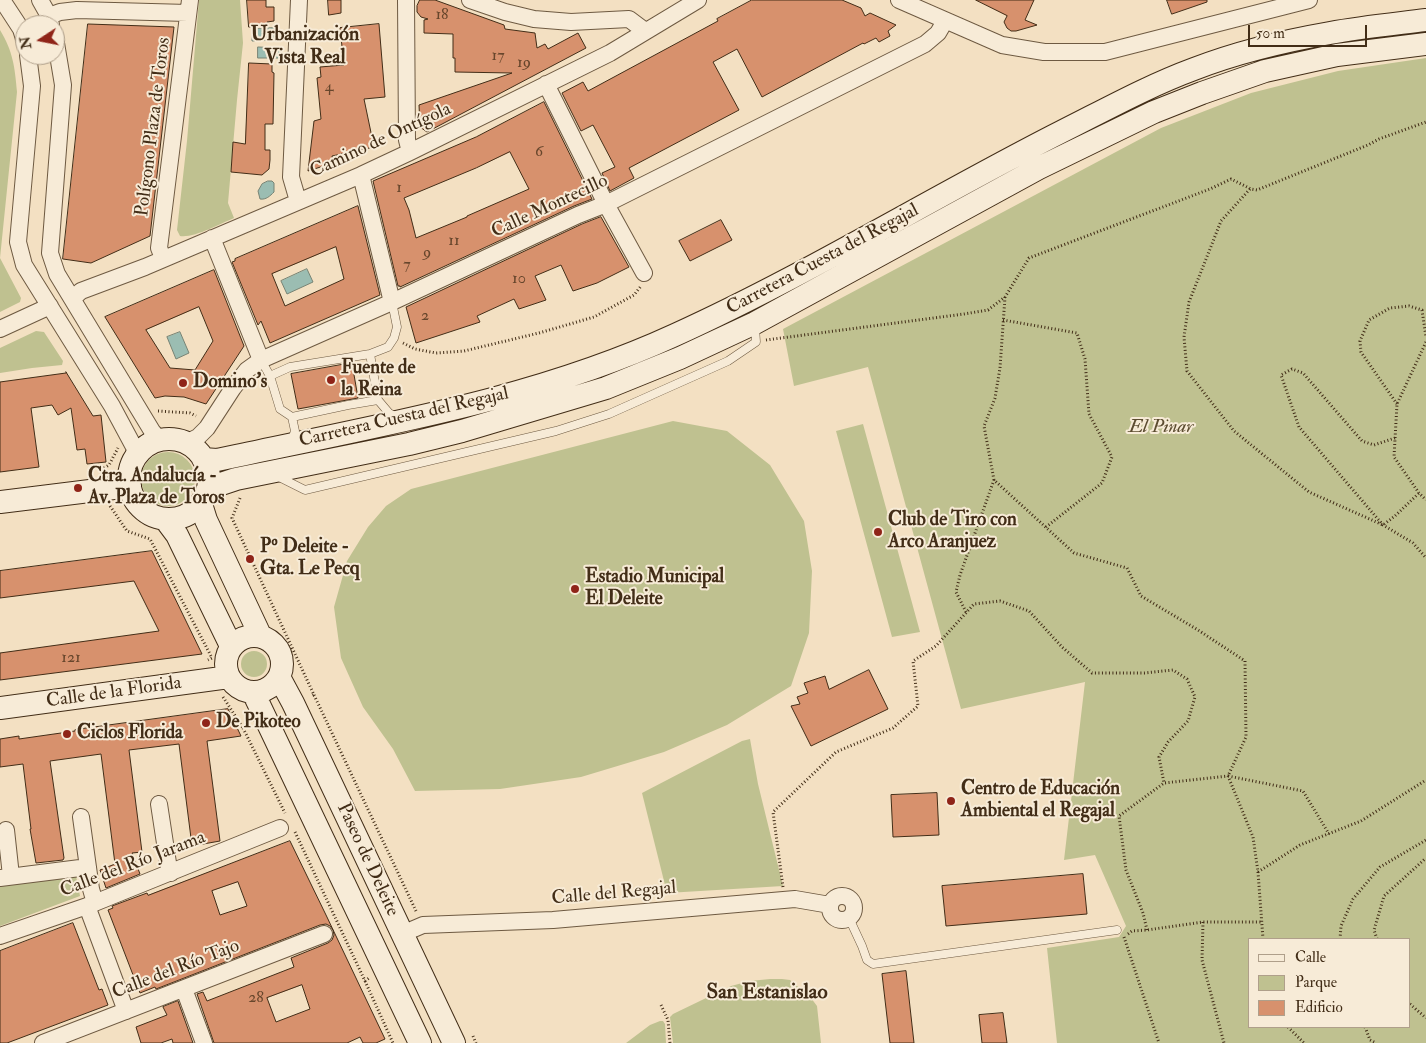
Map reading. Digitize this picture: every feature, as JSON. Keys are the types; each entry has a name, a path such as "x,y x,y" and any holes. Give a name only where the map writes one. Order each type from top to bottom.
{"main road":[{"name":"Carretera Cuesta del Regajal","path":"204,459 217,460 458,409 520,392 602,365 671,337 747,302 1028,149 1145,89 1194,68 1269,45 1333,32 1426,20"},
{"name":"Carretera Cuesta del Regajal","path":"205,496 236,479 462,432 606,388 680,358 755,332 1039,168 1154,112 1265,71 1337,55 1426,44"},
{"path":"205,496 193,512 182,517 165,519 150,514 141,507 134,497 130,486 128,450 144,448 160,440 177,440 186,443 204,459 209,476 205,496 210,529 260,635"},
{"path":"0,502 130,486"},
{"path":"165,519 177,535 231,646"},
{"path":"260,635 273,642 279,650 282,659 282,668 274,684 261,691 253,692 246,691 220,678 226,669 227,653 231,646 246,636 260,635"},
{"name":"Paseo de Deleite","path":"279,677 454,1043"},
{"name":"Calle de la Florida","path":"0,708 220,678"},
{"name":"Paseo de Deleite","path":"253,692 420,1043"}],"street":[{"path":"2,0 15,20"},
{"path":"40,0 47,15"},
{"path":"298,201 290,177 300,0"},
{"path":"406,0 407,140 410,152"},
{"path":"470,0 505,12 534,19 571,22 629,19 645,31"},
{"name":"Camino de Ontígola","path":"72,299 81,291 145,267 410,152 610,53 698,0"},
{"path":"899,0 1002,45 1044,52 1105,52 1309,0"},
{"path":"57,15 78,5 189,6"},
{"name":"Polígono Plaza de Toros","path":"163,258 159,248 189,6"},
{"name":"Calle Montecillo","path":"186,443 198,437 207,428 247,370 261,360 392,302 578,215 606,204 925,44 938,33 945,21"},
{"path":"29,65 32,86 18,242 24,265 112,406 134,447 128,450"},
{"path":"60,65 64,85 50,253 57,274 152,431 160,440"},
{"path":"546,84 606,204 644,274"},
{"path":"360,175 392,302"},
{"path":"212,238 261,360"},
{"path":"0,329 50,306"},
{"path":"159,804 171,873"},
{"path":"81,817 91,890 91,904 126,1011"},
{"name":"Calle del Río Jarama","path":"0,936 171,873 286,823"},
{"path":"6,830 5,877 88,867"},
{"name":"Calle del Regajal","path":"402,934 423,925 553,920 794,899 830,905 830,912 834,919 842,921 849,918"},
{"name":"Calle del Río Tajo","path":"43,1043 73,1038 126,1011 324,934"},
{"path":"184,989 204,1043"}],"lane":[{"path":"270,376 290,368 370,354 388,346 394,338 397,327 392,302"},
{"path":"370,354 378,400 389,413 406,421"},
{"path":"261,360 270,376 280,409 292,417 295,431 290,444"},
{"path":"292,417 378,400"},
{"path":"849,918 867,960 873,964 1117,930"}],"path":[{"path":"755,332 988,310 1005,297 1029,258 1231,179 1257,190 1368,146 1378,139 1426,122"},
{"path":"1251,189 1221,221 1188,302 1184,338 1187,371 1234,431 1310,492 1382,525 1413,543 1426,558"},
{"path":"394,338 415,349 436,353 464,351 539,333 594,317 634,295 644,283 644,274"},
{"path":"966,612 956,592 960,575 994,480 984,426 995,398 1000,368 1005,297"},
{"path":"1397,404 1361,352 1360,341 1370,320 1390,308 1409,306 1422,310 1426,337"},
{"path":"1003,320 1078,333 1085,358 1089,414 1112,457 1102,483 1046,527"},
{"path":"1426,342 1397,404 1394,457 1426,500"},
{"path":"1382,525 1299,428 1281,375 1292,369 1303,373 1362,441 1374,445 1395,438"},
{"path":"157,411 190,413 211,423"},
{"path":"128,450 90,477 94,508 110,506 127,531 150,538 212,658 203,662 220,678 216,698 224,697 243,728 286,823 393,1043"},
{"path":"236,479 240,498 232,518 423,925"},
{"path":"994,480 1074,552 1127,568 1141,596 1244,660 1246,737 1228,776 1253,837 1258,872 1263,938"},
{"path":"1382,525 1395,516 1419,493"},
{"path":"782,900 783,886 773,812 836,752 893,728 918,706 913,661 936,646 974,604 1000,601 1029,611 1062,647 1092,673 1144,673 1173,670 1187,679 1194,697 1188,721 1168,742 1159,757 1164,783"},
{"path":"293,703 314,695"},
{"path":"243,728 265,716"},
{"path":"1147,930 1126,870 1119,816 1164,783 1228,776 1303,791 1329,834"},
{"path":"1258,872 1300,845 1361,821 1426,780"},
{"path":"1340,938 1341,926 1353,899 1380,867 1426,840"},
{"path":"1377,938 1374,930 1384,896 1426,858"},
{"path":"1158,1043 1124,937 1132,931 1203,922 1261,922"},
{"path":"1203,922 1202,960 1224,1043"},
{"path":"364,981 385,970"},
{"path":"662,1005 668,1020 670,1043"},
{"path":"1411,1005 1426,1018"},
{"path":"1289,1028 1304,1043"},
{"path":"1365,1028 1370,1040 1376,1043"}],"green space":[{"path":"199,0 240,0 243,43 228,203 234,218 200,233 180,236 177,230"},
{"path":"0,30 13,60 17,92 0,258"},
{"name":"El Pinar","path":"1426,58 1426,1043 1057,1043 1047,948 1119,937 1126,926 1095,855 1064,860 1085,682 961,709 868,367 794,386 783,329 1161,128 1251,93 1338,71"},
{"path":"0,258 21,298 20,302 0,312"},
{"path":"36,331 44,332 63,361 62,365 0,373 0,348"},
{"name":"Estadio Municipal El Deleite","path":"673,421 727,431 770,465 804,521 812,571 809,633 791,686 727,725 664,752 581,777 500,789 415,791 393,749 363,707 341,658 334,607 347,561 368,527 386,506 411,489"},
{"name":"Club de Tiro con Arco Aranjuez","path":"863,424 920,632 892,637 836,431"},
{"path":"163,452 173,452 183,456 191,464 195,479 191,494 183,502 173,506 163,506 153,502 145,494 141,484 141,474 145,464 153,456"},
{"path":"254,651 263,655 267,664 263,673 254,677 245,673 241,664 245,655"},
{"path":"750,739 758,784 783,886 667,893 642,793 742,741"},
{"path":"76,876 80,896 0,926 0,886"},
{"path":"790,980 811,998 817,1006 821,1043 673,1043 670,1017 673,1014 731,986 750,981"},
{"path":"663,1021 665,1024 666,1043 626,1043 650,1025"}],"water":[{"path":"275,28 276,40 252,41 252,29"},
{"path":"258,47 281,48 281,58 258,58"},
{"path":"268,181 274,183 274,192 266,198 260,199 258,191 262,184"},
{"path":"307,269 313,282 287,294 281,281"},
{"path":"180,332 189,353 176,359 167,337"}],"building":[{"path":"247,0 266,0 266,7 274,7 274,21 267,22 267,26 249,27"},
{"path":"328,0 341,0 341,13 329,15"},
{"path":"420,0 435,0 504,25 505,29 535,33 537,48 545,44 548,49 578,33 586,48 427,132 420,127 419,105 512,73 455,72 453,34 424,33 424,20 428,19 421,17 417,12"},
{"path":"752,0 842,0 861,8 865,16 870,13 896,25 888,31 890,36 879,42 876,38 863,43 762,97 737,49 713,62 739,110 629,168 634,178 610,191 602,173 615,167 593,125 581,131 562,93 583,82 588,91 718,21 717,19"},
{"path":"976,0 1034,0 1025,20 1037,25 1011,31 1004,22 1007,16"},
{"path":"1167,0 1207,0 1207,2 1172,14"},
{"path":"88,24 174,27 150,236 91,263 63,259"},
{"path":"379,24 385,97 364,99 374,147 332,156 333,163 308,171 314,121 321,119 317,78 321,77 320,67 344,65 340,28"},
{"path":"249,63 272,64 272,72 274,73 273,124 265,124 265,150 270,150 269,169 262,175 231,172 233,142 245,144"},
{"path":"544,102 592,199 400,287 398,286 373,181 476,137","holes":["510,152 529,189 416,238 404,198"]},
{"path":"358,206 380,295 270,343 261,321 258,325 232,262 235,259","holes":["336,247 344,279 285,306 272,274"]},
{"path":"601,217 629,267 597,283 573,291 561,265 535,276 546,300 519,309 514,299 477,316 480,322 416,343 406,307 582,224"},
{"path":"721,220 732,240 690,261 679,241"},
{"path":"214,270 244,346 206,404 184,397 165,396 155,398 105,317","holes":["199,307 213,341 195,370 170,368 146,330"]},
{"path":"352,363 358,398 298,409 291,374"},
{"path":"66,372 93,416 101,415 106,462 87,464 85,449 77,450 71,408 58,415 52,405 31,408 39,467 0,472 0,382"},
{"path":"152,551 202,654 0,680 0,653 159,631 134,581 0,598 0,571"},
{"path":"869,670 888,709 811,746 791,706 800,704 797,697 808,693 804,683 825,676 829,689"},
{"path":"228,709 241,736 207,741 220,841 192,846 179,744 129,750 142,852 132,853 140,874 106,888 100,870 115,864 101,754 50,761 64,858 63,860 36,863 30,829 23,764 0,767 0,739 19,736 19,739"},
{"path":"937,793 939,835 893,837 891,795"},
{"path":"290,841 326,915 385,1039 376,1043 363,1043 360,1037 347,1043 214,1043 197,994 203,992 207,1001 294,967 291,958 328,943 334,935 333,930 326,924 320,925 156,989 155,987 140,993 108,910 113,908 112,906 147,893 148,895","holes":["238,882 247,906 220,915 212,891","302,985 310,1009 276,1022 267,998"]},
{"path":"1083,874 1087,914 946,926 942,886"},
{"path":"73,923 99,990 102,989 108,1005 7,1043 0,1043 0,951"},
{"path":"906,971 914,1043 890,1043 882,974"},
{"path":"178,1001 193,1043 173,1043 172,1039 161,1043 141,1043 136,1027 167,1015 163,1007"},
{"path":"1003,1013 1007,1043 982,1043 979,1015"}],"place":[{"name":"Fuente de la Reina","path":"331,380"},
{"name":"Domino's","path":"183,383"},
{"name":"Ctra. Andalucía - Av. Plaza de Toros","path":"78,488"},
{"name":"Club de Tiro con Arco Aranjuez","path":"878,532"},
{"name":"Pº Deleite - Gta. Le Pecq","path":"250,559"},
{"name":"Estadio Municipal El Deleite","path":"575,589"},
{"name":"De Pikoteo","path":"206,723"},
{"name":"Ciclos Florida","path":"67,734"},
{"name":"Centro de Educación Ambiental el Regajal","path":"951,801"}],"district":[{"name":"Urbanización Vista Real","path":"305,48"},
{"name":"San Estanislao","path":"767,993"}]}
